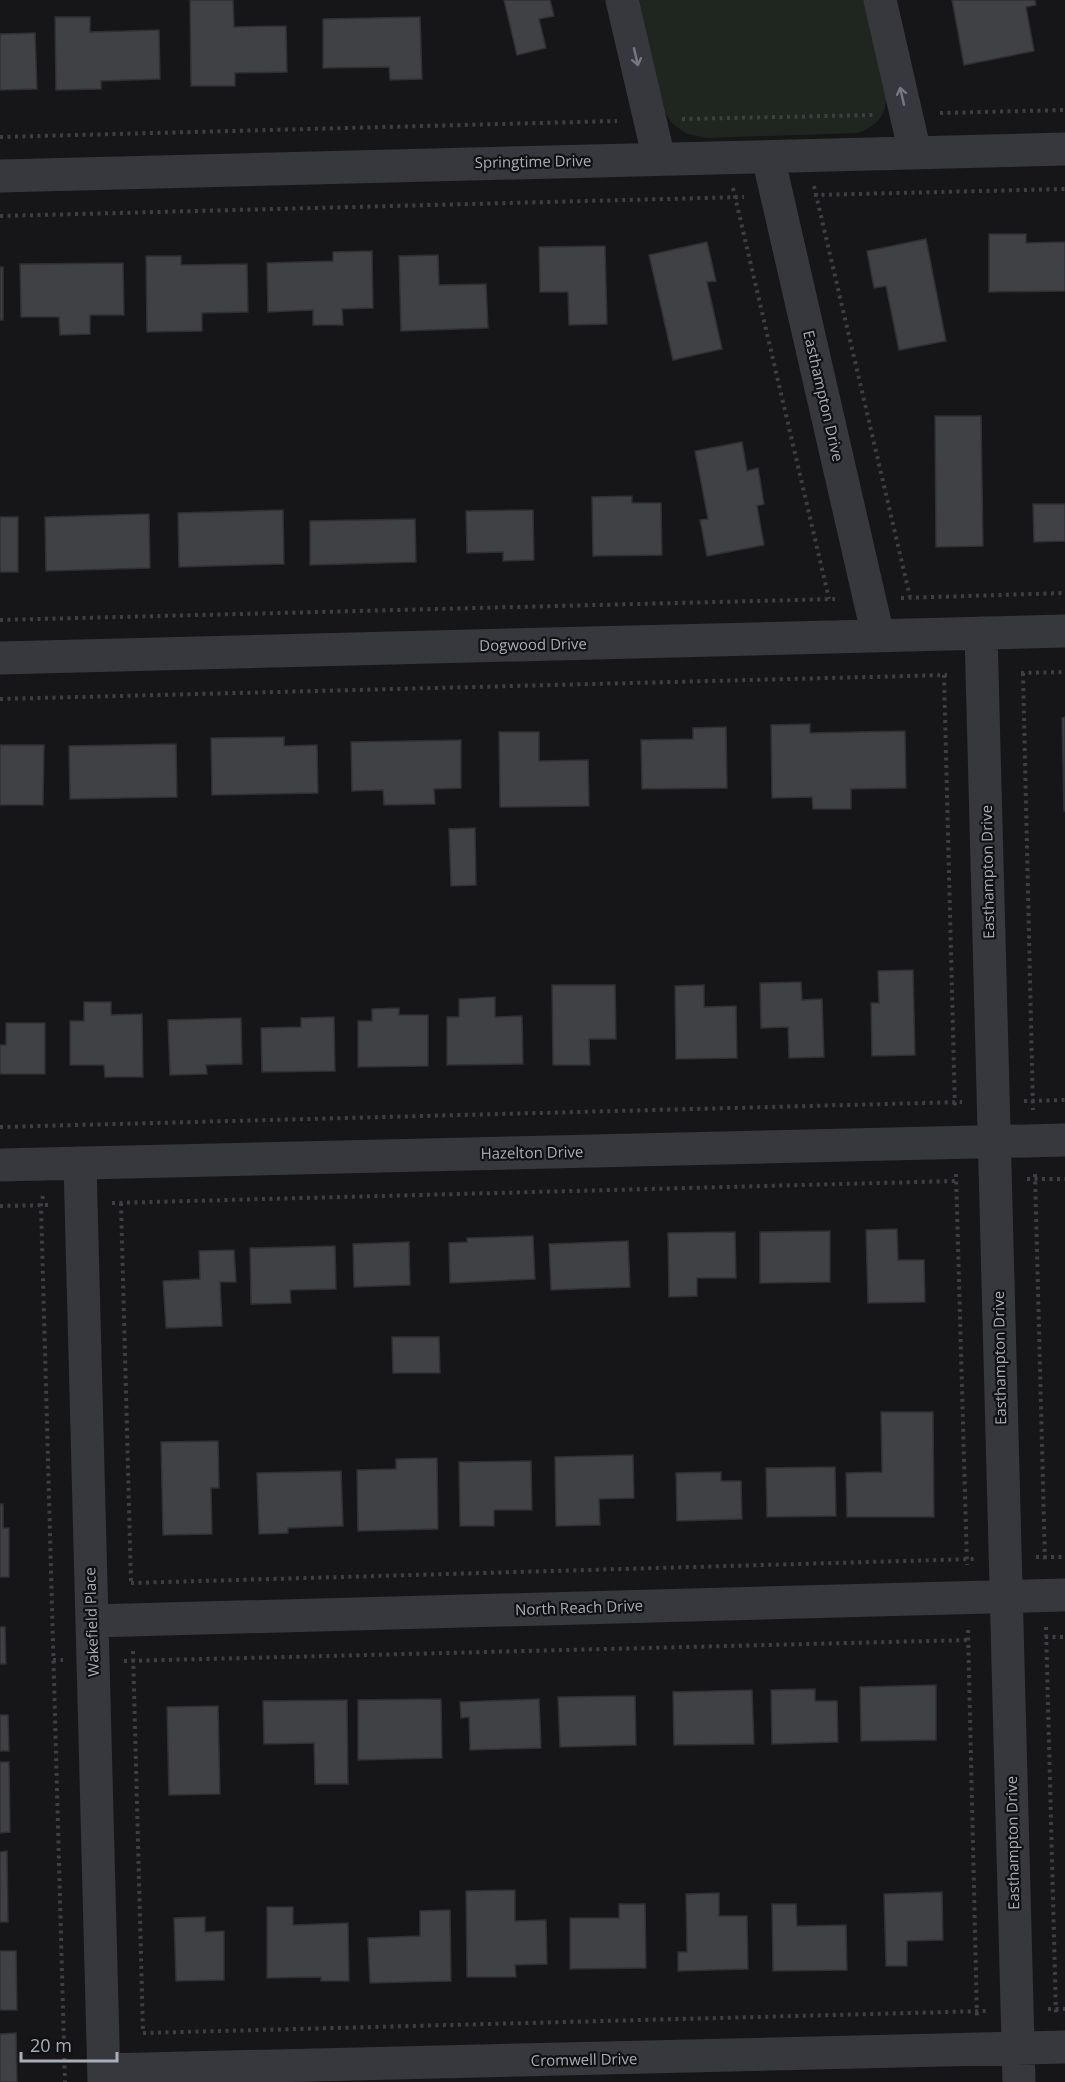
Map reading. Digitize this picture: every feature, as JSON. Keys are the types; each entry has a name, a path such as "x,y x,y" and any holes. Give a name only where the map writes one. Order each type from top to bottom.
{"street":[{"path":"622,0 659,159"},
{"path":"880,0 915,153"},
{"name":"Springtime Drive","path":"0,176 1065,149"},
{"name":"Easthampton Drive","path":"768,157 878,636"},
{"name":"Dogwood Drive","path":"0,658 1065,631"},
{"name":"Easthampton Drive","path":"981,633 1019,2082"},
{"name":"Hazelton Drive","path":"0,1165 1049,1141"},
{"name":"Wakefield Place","path":"67,1163 81,1204 104,2076"},
{"name":"North Reach Drive","path":"92,1621 1055,1596"},
{"name":"Cromwell Drive","path":"104,2076 1065,2047"}],"path":[{"path":"936,113 1065,110"},
{"path":"675,119 880,114"},
{"path":"0,137 626,121"},
{"path":"732,182 829,599"},
{"path":"813,183 910,597"},
{"path":"808,195 1065,189"},
{"path":"0,216 751,197"},
{"path":"892,598 1065,593"},
{"path":"0,620 839,599"},
{"path":"1013,673 1065,672"},
{"path":"1023,673 1033,1100 1049,1141 1035,1179 1045,1557 1055,1596 1046,1637 1056,2009"},
{"path":"0,699 954,675"},
{"path":"0,1127 1065,1100"},
{"path":"57,1125 58,1146 67,1163 41,1205 64,2082"},
{"path":"0,1206 1065,1179"},
{"path":"131,1583 1065,1557"},
{"path":"966,1559 979,2049"},
{"path":"1046,1637 1065,1637"},
{"path":"53,1660 93,1661 968,1640"},
{"path":"143,2033 1065,2009"}],"shaded area":[{"path":"637,0 864,0 886,98 882,115 870,128 858,133 707,138 687,134 673,124 663,109"}],"building":[{"path":"190,0 233,0 234,27 286,26 287,72 235,73 235,86 191,86"},
{"path":"504,0 550,0 554,16 539,19 546,48 517,55"},
{"path":"952,0 1035,0 1036,5 1026,7 1034,51 964,65"},
{"path":"55,17 90,17 90,32 159,30 160,79 101,81 101,89 56,90"},
{"path":"420,17 422,79 390,80 389,67 323,68 323,19"},
{"path":"35,33 37,89 0,90 0,34"},
{"path":"989,234 1026,234 1026,243 1065,242 1065,291 989,292"},
{"path":"926,239 946,341 899,350 886,286 874,288 867,251"},
{"path":"707,242 716,281 707,282 722,349 673,360 649,255"},
{"path":"605,246 607,324 569,325 568,292 540,292 539,247"},
{"path":"372,251 373,308 342,309 343,325 313,325 313,310 268,312 267,263 333,261 333,252"},
{"path":"438,255 439,285 486,284 488,328 401,331 399,256"},
{"path":"146,256 181,256 181,265 247,264 248,312 202,313 202,331 147,332"},
{"path":"123,263 124,315 90,315 90,334 60,335 59,317 21,317 20,264"},
{"path":"0,267 3,267 3,320 0,320"},
{"path":"935,416 981,416 983,546 936,547"},
{"path":"742,442 747,471 758,468 764,504 757,506 764,545 707,556 700,520 708,519 695,451"},
{"path":"632,496 632,503 661,503 662,555 593,556 592,497"},
{"path":"1033,504 1065,504 1065,541 1034,542"},
{"path":"283,510 284,564 179,567 178,513"},
{"path":"533,510 534,560 503,561 503,552 467,553 466,511"},
{"path":"149,514 150,568 46,571 45,517"},
{"path":"0,517 18,517 18,572 0,572"},
{"path":"415,519 416,562 310,565 310,521"},
{"path":"1065,717 1065,811 1064,811 1062,718"},
{"path":"810,724 810,733 905,731 906,788 851,789 851,809 813,809 812,797 772,798 771,725"},
{"path":"726,727 727,788 642,789 641,740 693,739 693,728"},
{"path":"499,732 539,732 539,761 588,760 589,806 500,807"},
{"path":"284,737 284,746 317,745 318,793 212,795 211,738"},
{"path":"461,740 461,788 434,789 435,804 384,805 383,790 352,791 351,742"},
{"path":"176,744 177,797 70,799 69,746"},
{"path":"0,745 44,745 43,805 0,805"},
{"path":"475,828 476,885 451,886 449,829"},
{"path":"913,970 915,1055 872,1056 871,1003 879,1003 878,971"},
{"path":"801,982 802,1000 822,999 824,1057 789,1058 788,1027 761,1028 760,983"},
{"path":"552,985 615,985 616,1039 589,1039 590,1065 553,1065"},
{"path":"704,985 704,1007 736,1006 737,1058 676,1059 675,986"},
{"path":"495,997 495,1017 522,1016 523,1064 447,1065 447,1017 459,1017 459,999"},
{"path":"84,1002 111,1002 111,1015 142,1014 143,1077 105,1077 104,1065 70,1065 70,1021 84,1021"},
{"path":"399,1008 399,1015 428,1015 428,1066 358,1067 358,1021 372,1021 372,1009"},
{"path":"334,1017 335,1071 262,1072 261,1028 301,1027 301,1018"},
{"path":"241,1018 242,1064 206,1065 207,1074 170,1075 168,1020"},
{"path":"6,1023 45,1023 45,1074 0,1074 0,1045 6,1045"},
{"path":"897,1229 898,1260 924,1260 925,1302 868,1303 866,1230"},
{"path":"830,1231 830,1282 760,1283 760,1232"},
{"path":"735,1232 736,1278 697,1278 697,1296 669,1297 668,1233"},
{"path":"533,1236 535,1279 450,1283 449,1243 467,1242 467,1238"},
{"path":"628,1241 630,1287 551,1290 549,1244"},
{"path":"409,1242 410,1285 354,1287 353,1244"},
{"path":"335,1246 336,1289 290,1290 291,1303 251,1304 250,1248"},
{"path":"234,1250 236,1282 220,1282 222,1326 166,1328 163,1281 200,1279 199,1251"},
{"path":"392,1337 439,1337 440,1373 393,1373"},
{"path":"881,1412 933,1412 934,1517 847,1517 846,1473 882,1472"},
{"path":"218,1441 219,1488 211,1488 212,1534 163,1535 161,1442"},
{"path":"633,1455 634,1498 599,1499 600,1525 556,1526 555,1457"},
{"path":"437,1458 438,1529 358,1531 357,1470 396,1469 396,1459"},
{"path":"531,1461 532,1510 494,1510 494,1526 460,1526 459,1462"},
{"path":"835,1467 836,1516 767,1517 766,1468"},
{"path":"341,1471 343,1526 288,1528 288,1533 259,1534 257,1473"},
{"path":"721,1472 721,1481 741,1481 742,1519 677,1521 676,1473"},
{"path":"0,1504 3,1504 3,1528 9,1528 9,1577 0,1577"},
{"path":"0,1627 5,1627 6,1664 0,1664"},
{"path":"936,1685 936,1740 861,1741 860,1687"},
{"path":"815,1689 815,1701 837,1701 838,1742 772,1744 771,1690"},
{"path":"752,1690 754,1744 674,1745 673,1692"},
{"path":"635,1696 636,1745 560,1747 558,1697"},
{"path":"441,1699 442,1758 358,1760 358,1700"},
{"path":"539,1699 541,1748 470,1750 469,1717 461,1718 460,1702"},
{"path":"347,1700 348,1784 315,1784 314,1743 264,1744 263,1701"},
{"path":"218,1706 220,1794 169,1795 167,1707"},
{"path":"0,1715 8,1715 9,1751 0,1751"},
{"path":"0,1762 9,1762 10,1832 0,1833"},
{"path":"7,1851 8,1922 0,1922 0,1852"},
{"path":"515,1890 515,1921 546,1920 547,1964 515,1965 516,1977 467,1977 466,1891"},
{"path":"942,1892 943,1940 907,1941 907,1966 886,1966 884,1894"},
{"path":"719,1893 719,1916 747,1916 748,1969 678,1971 678,1952 687,1952 686,1894"},
{"path":"619,1904 645,1904 646,1968 570,1969 570,1918 619,1918"},
{"path":"772,1904 796,1904 797,1926 846,1925 847,1970 773,1971"},
{"path":"267,1907 293,1907 293,1925 348,1923 349,1981 321,1981 321,1977 267,1978"},
{"path":"450,1910 451,1981 370,1983 368,1938 420,1936 420,1911"},
{"path":"205,1917 205,1932 224,1931 224,1980 176,1981 174,1918"},
{"path":"0,1951 16,1951 17,2010 0,2010"},
{"path":"16,2033 17,2082 0,2082 0,2034"}]}
